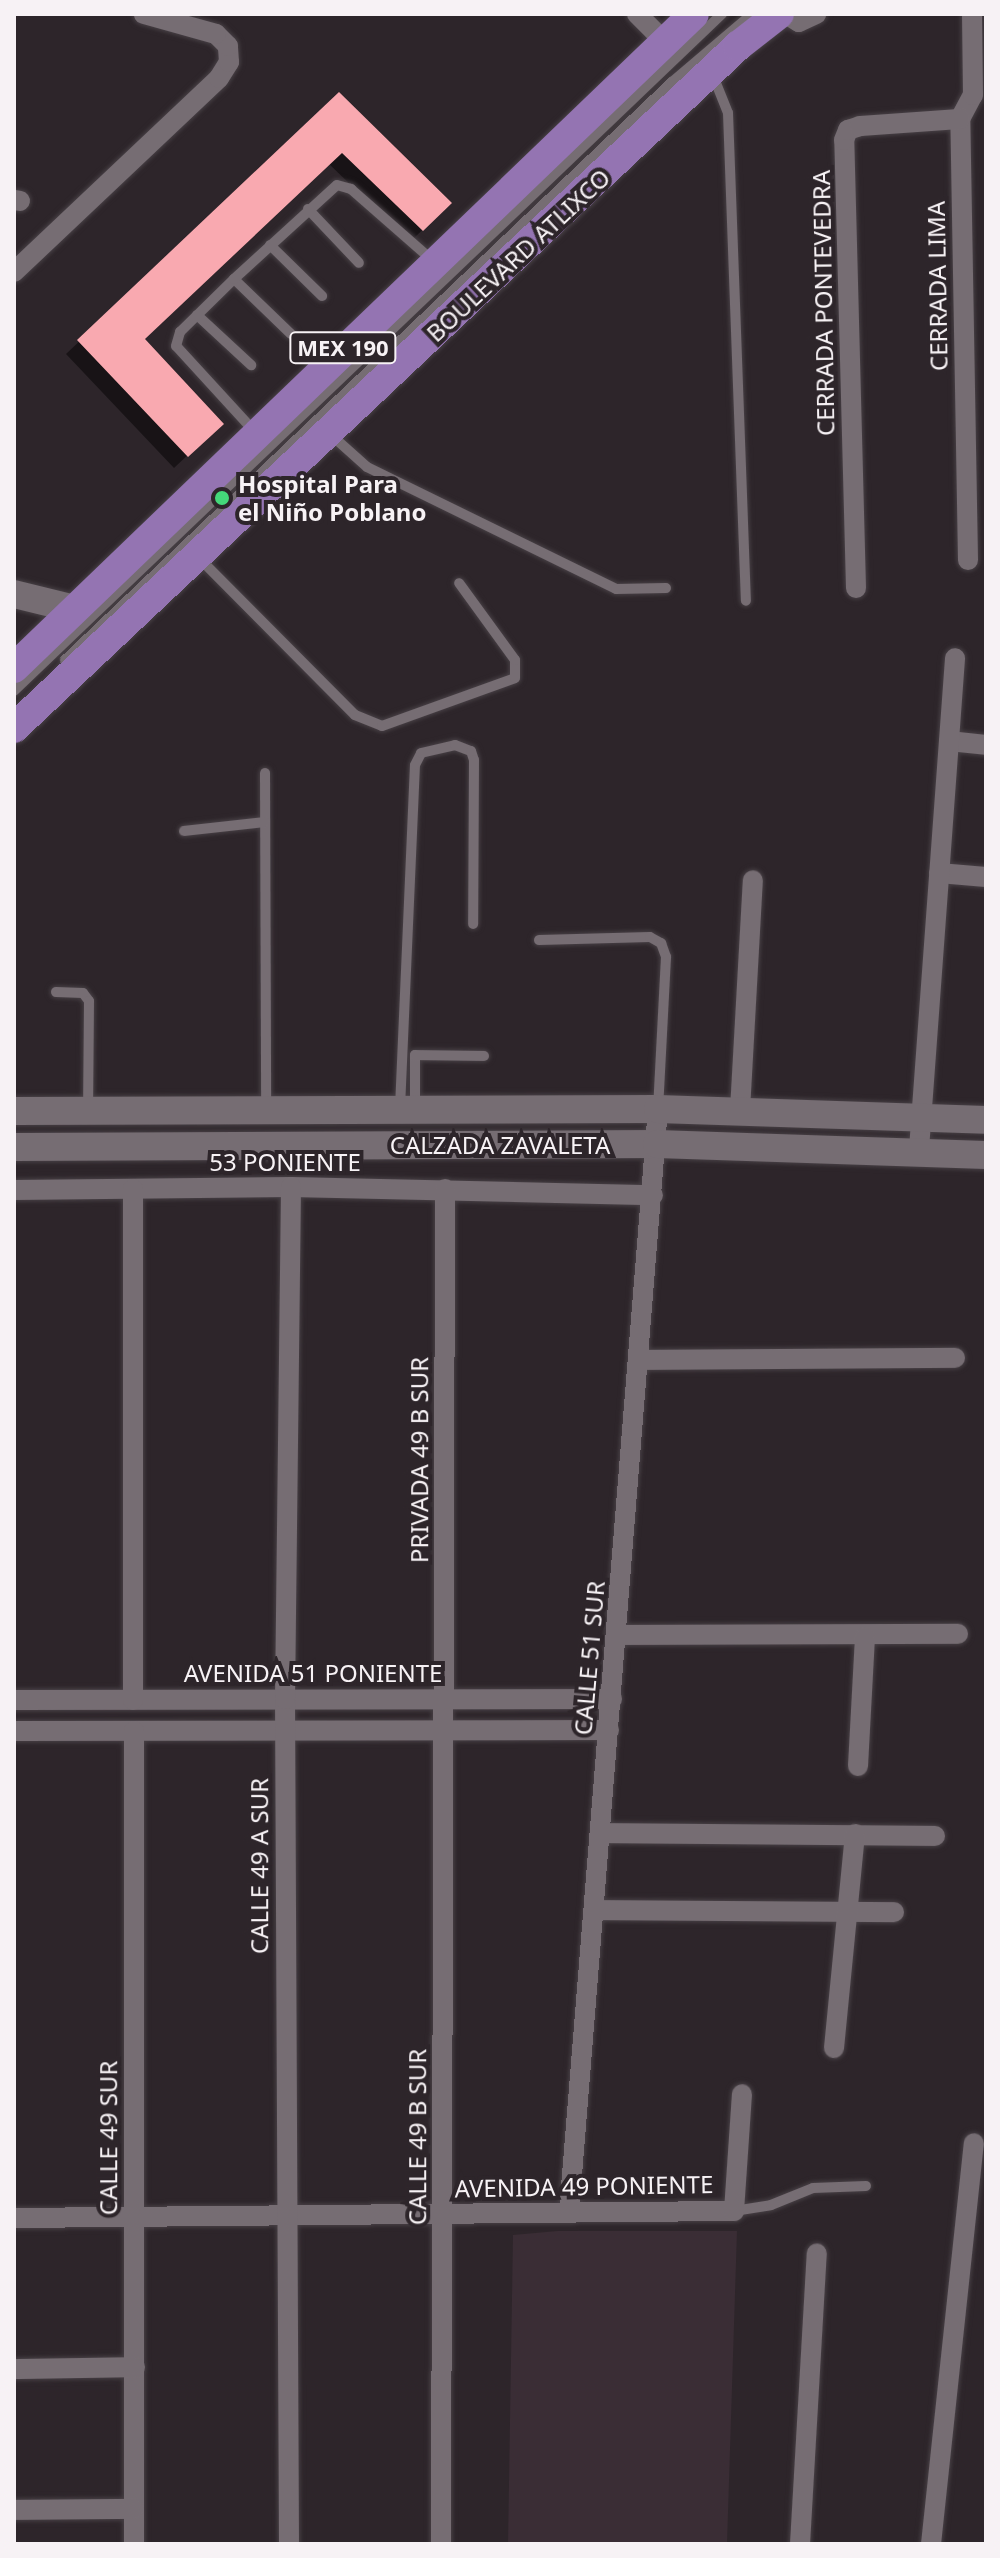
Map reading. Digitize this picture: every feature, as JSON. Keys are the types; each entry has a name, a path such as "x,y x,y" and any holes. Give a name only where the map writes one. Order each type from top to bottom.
{"main road":[{"name":"BOULEVARD ATLIXCO","path":"14,728 711,72 779,14"},
{"name":"MEX 190","path":"14,668 676,25"},
{"path":"14,594 75,609"},
{"path":"14,746 46,697"},
{"name":"CALZADA ZAVALETA","path":"14,1111 658,1109 920,1115 986,1120"},
{"name":"CALZADA ZAVALETA","path":"14,1147 657,1144 919,1149 986,1155"}],"street":[{"path":"14,272 219,78 229,62 228,46 216,34 144,14"},
{"path":"637,14 676,25"},
{"path":"786,14 799,22 816,14"},
{"name":"CERRADA LIMA","path":"968,560 960,119 973,95 972,14"},
{"name":"CERRADA PONTEVEDRA","path":"856,588 844,140 848,130 860,126 960,119"},
{"path":"919,1149 955,658"},
{"path":"949,741 986,745"},
{"path":"939,873 986,877"},
{"path":"740,1110 753,880"},
{"name":"CALLE 51 SUR","path":"569,2212 658,1109"},
{"name":"53 PONIENTE","path":"14,1190 291,1187 653,1195"},
{"name":"CALLE 49 A SUR","path":"289,2544 285,1699 291,1187"},
{"path":"133,1189 133,1700"},
{"name":"PRIVADA 49 B SUR","path":"444,1731 445,1189"},
{"path":"640,1360 955,1358"},
{"path":"617,1635 865,1637 958,1634"},
{"path":"858,1766 865,1637"},
{"name":"AVENIDA 51 PONIENTE","path":"14,1700 612,1699"},
{"path":"14,1731 609,1730"},
{"name":"CALLE 49 SUR","path":"134,1731 134,2544"},
{"name":"CALLE 49 B SUR","path":"441,2544 444,1731"},
{"path":"600,1833 935,1836"},
{"path":"834,2048 855,1834"},
{"path":"594,1910 848,1909 894,1912"},
{"path":"734,2211 742,2094"},
{"path":"931,2544 974,2143"},
{"name":"AVENIDA 49 PONIENTE","path":"14,2218 734,2211"},
{"path":"800,2544 817,2253"},
{"path":"14,2369 135,2367"},
{"path":"14,2510 134,2509"}],"lane":[{"path":"14,691 722,14"},
{"path":"14,708 672,82 752,14"},
{"path":"711,72 728,113 746,601"},
{"path":"255,433 176,346 180,332 234,279 330,189 344,185 433,261"},
{"path":"308,209 359,263"},
{"path":"270,245 322,296"},
{"path":"234,279 291,334"},
{"path":"197,315 251,365"},
{"path":"329,433 367,467 616,589 666,588"},
{"path":"197,556 355,715 382,726 515,678 515,660 459,583"},
{"path":"408,1110 401,1055 415,765 421,753 455,745 464,745 474,760 473,924"},
{"path":"265,773 266,1110"},
{"path":"184,831 265,822"},
{"path":"539,940 650,937 661,943 666,957 658,1109"},
{"path":"56,992 83,993 89,1001 88,1111"},
{"path":"401,1055 484,1056"},
{"path":"408,1110 415,1055"},
{"name":"AVENIDA 49 PONIENTE","path":"734,2211 771,2205 813,2188 866,2186"}],"shaded area":[{"path":"558,2231 737,2231 727,2544 508,2544 513,2235"}],"building":[{"path":"339,92 452,203 423,231 342,153 145,339 224,424 188,457 77,340"}],"place":[{"name":"Hospital Para el Niño Poblano","path":"222,498"}]}
